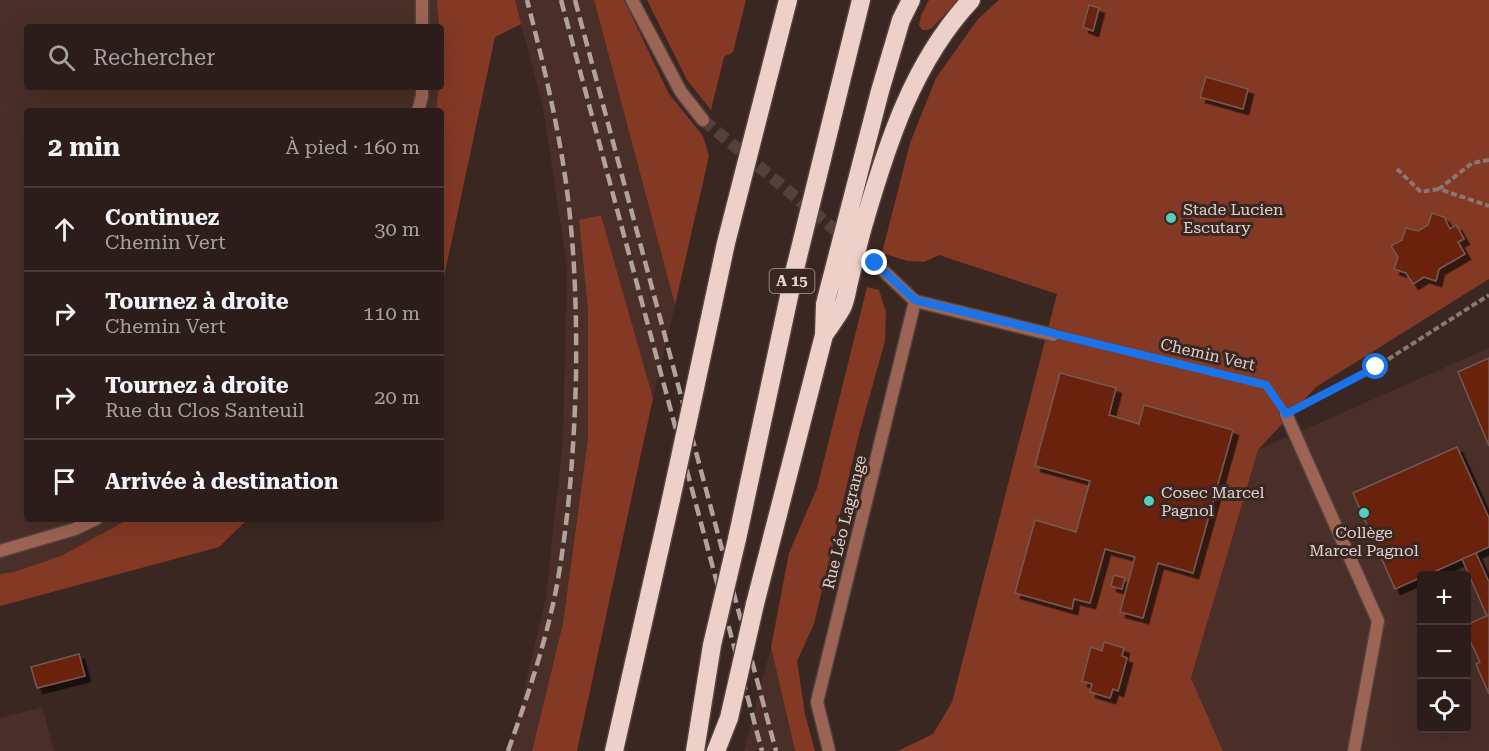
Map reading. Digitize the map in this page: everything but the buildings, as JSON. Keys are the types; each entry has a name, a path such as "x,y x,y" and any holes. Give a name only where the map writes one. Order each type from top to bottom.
{"highway":[{"path":"614,751 726,243 788,0"},
{"name":"A 15","path":"695,751 712,645 794,273 861,0"},
{"path":"716,751 729,718 755,604 824,334 825,304 880,91 901,20 911,0"},
{"path":"824,334 843,307 864,221 905,103 934,47 971,0"}],"street":[{"path":"422,0 422,24"},
{"path":"632,0 681,92 703,120"},
{"path":"419,108 422,90"},
{"path":"875,263 915,300 1053,334"},
{"name":"Rue Léo Lagrange","path":"829,751 817,702 915,300"},
{"path":"1286,414 1378,621 1354,751"},
{"path":"0,550 75,529 90,522"}],"path":[{"path":"1397,169 1421,192 1439,189 1473,163 1489,160"},
{"path":"1439,189 1489,206"},
{"path":"1286,414 1376,367 1489,295"},
{"name":"Chemin Vert","path":"1053,334 1266,385 1286,414"}],"shaded area":[{"path":"0,0 594,0 675,305 653,398 601,215 579,220 588,310 588,438 563,623 532,751 505,751 519,713 546,597 563,437 567,267 543,107 521,24 495,37 444,277 444,108 24,108 24,522 245,522 219,547 0,606"},
{"path":"437,0 515,0 521,24 495,37 444,277 444,108 436,108 439,90 444,90 444,24 439,24"},
{"path":"594,0 624,0 669,94 703,136 709,156 675,305"},
{"path":"647,0 746,0 733,52 724,57 711,110 687,80"},
{"path":"929,0 958,0 933,27 922,30 919,25 921,15"},
{"path":"999,0 1489,0 1489,279 1316,387 1258,450 1191,678 1223,751 898,751 933,734 952,702 1057,294 939,255 924,262 908,261 882,253 910,143 936,78 978,19"},
{"path":"601,215 653,398 577,751 532,751 563,623 588,438 588,310 579,220"},
{"path":"867,287 879,290 886,312 885,341 859,434 814,624 797,661 805,714 815,751 795,751 771,647 789,553 817,488"},
{"name":"Collège Marcel Pagnol","path":"1489,348 1489,751 1223,751 1191,678 1258,450"},
{"path":"123,522 245,522 219,547 0,606 0,574 14,572 61,556"},
{"path":"771,647 795,751 744,751"},
{"path":"42,707 54,751 0,751 0,718"}],"tunnel":[{"path":"703,120 875,263"}],"railway":[{"path":"508,751 547,631 556,590 570,484 576,377 574,264 569,207 550,94 527,0"},
{"path":"561,0 762,751"},
{"path":"575,0 776,751"}],"place":[{"name":"Stade Lucien Escutary","path":"1171,218"},
{"name":"Cosec Marcel Pagnol","path":"1149,501"},
{"name":"Collège Marcel Pagnol","path":"1364,513"}],"route":[{"path":"875,263 915,300 1266,385 1286,414 1376,367"}]}
